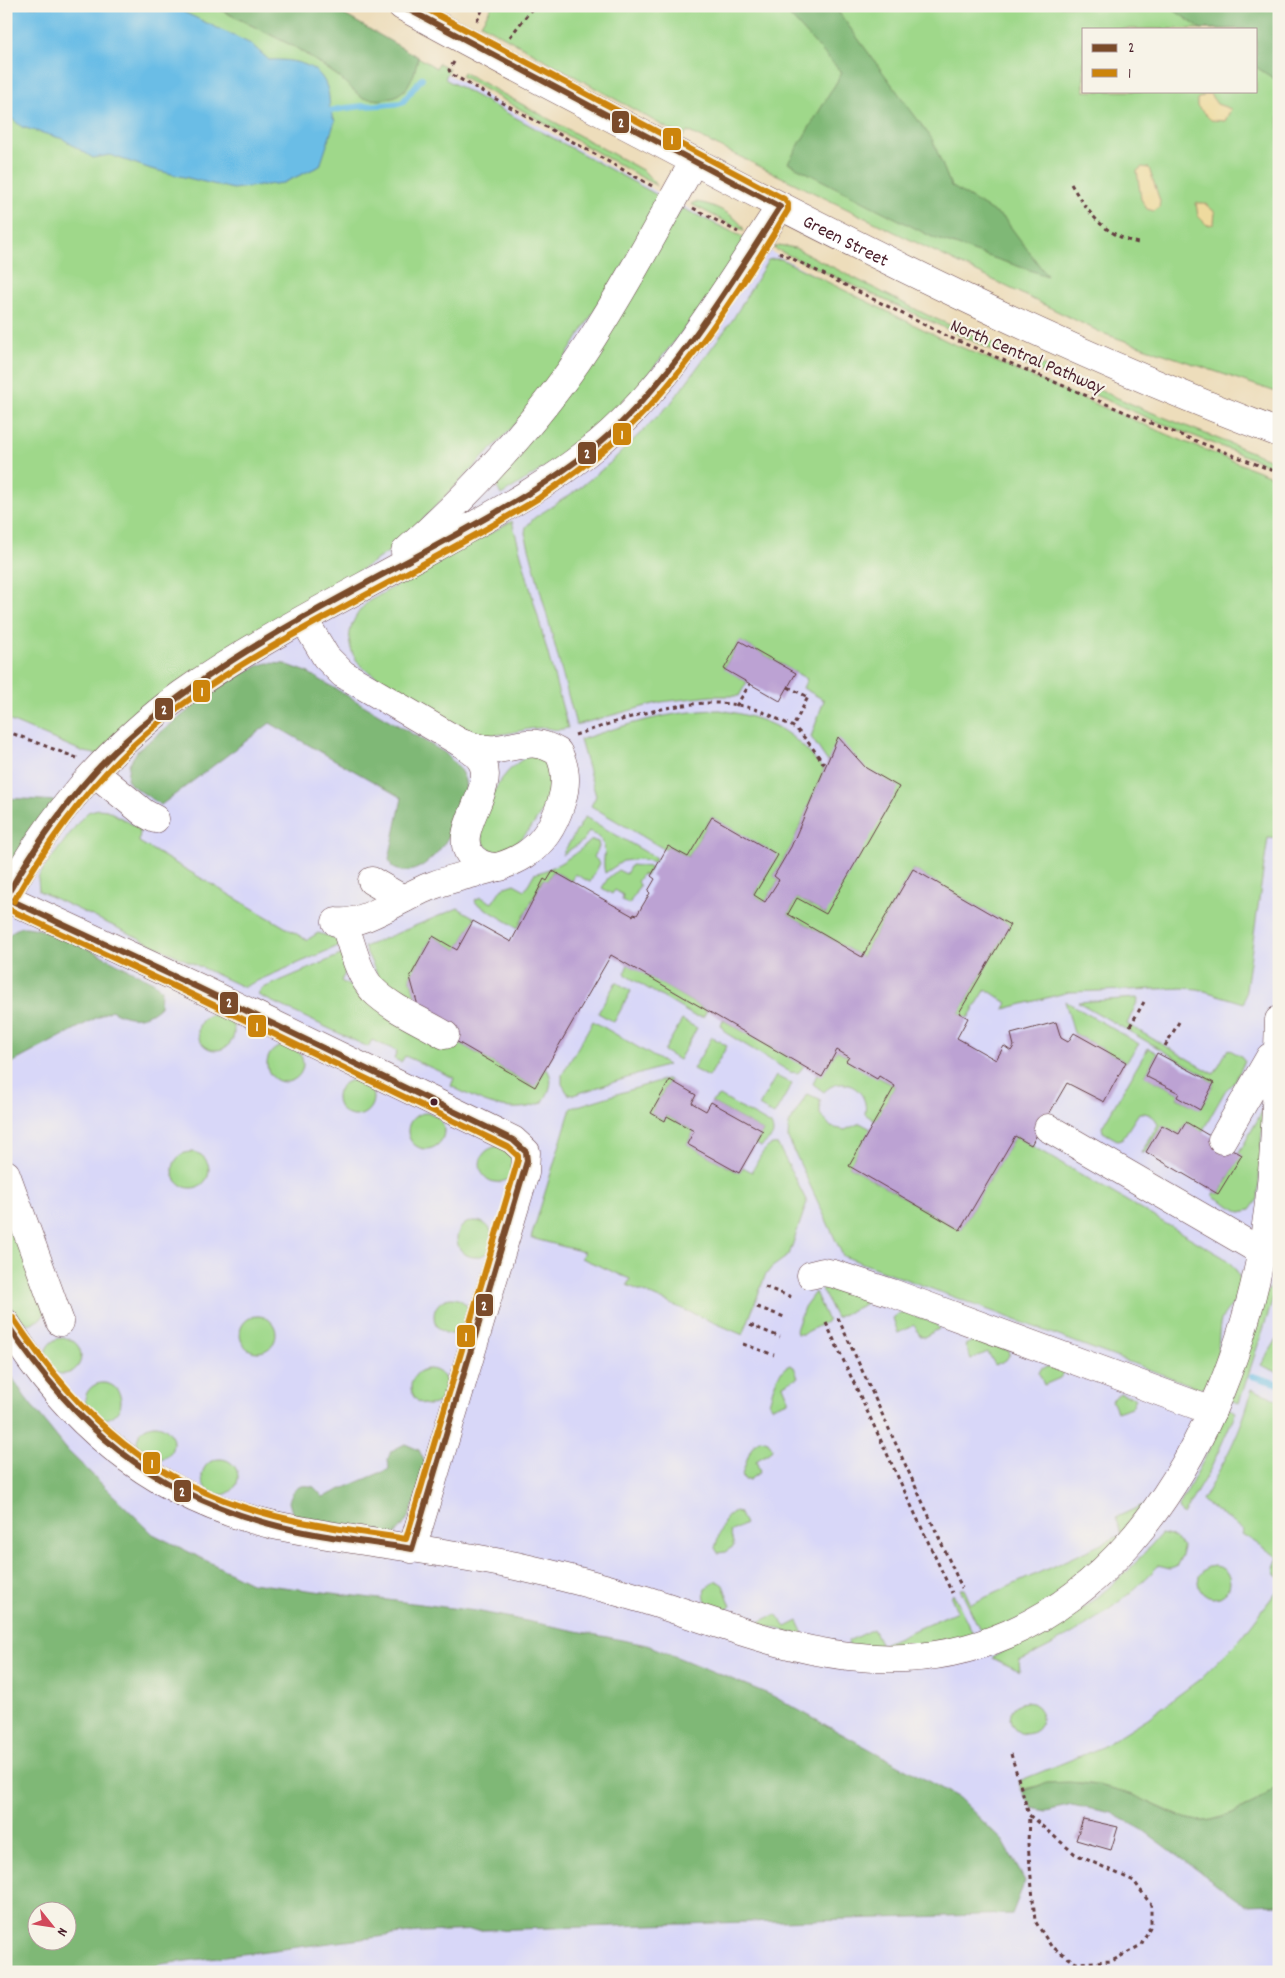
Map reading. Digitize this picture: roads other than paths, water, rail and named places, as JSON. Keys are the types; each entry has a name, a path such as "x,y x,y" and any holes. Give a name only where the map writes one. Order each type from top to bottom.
{"street":[{"name":"Green Street","path":"410,8 493,56 780,207 1031,330 1279,433"},
{"path":"362,588 420,538 462,497 555,390 598,330 694,161"},
{"path":"412,1549 525,1173 526,1152 513,1140 199,988 6,898 55,820 95,773 137,732 180,696 209,676 304,620 536,490 610,434 677,362 780,207"},
{"path":"304,620 326,657 343,674 461,743 478,756 484,764 485,776 482,791"},
{"path":"445,1035 397,1007 373,990 364,975 340,922 365,917 431,886 500,867 527,855 543,838 558,813 565,791 565,771 558,752 545,744 531,743 495,749 478,748 461,743"},
{"path":"431,886 446,876 463,853 469,823 482,791 496,767 516,748 531,743"},
{"path":"95,773 144,813 155,819"},
{"path":"466,841 469,853 476,860 490,867 500,867"},
{"path":"372,881 402,899"},
{"path":"1222,1140 1266,1055 1279,1020"},
{"path":"6,1323 42,1375 80,1418 111,1448 161,1481 218,1507 271,1524 496,1562 565,1578 636,1597 774,1640 824,1652 876,1658 930,1655 982,1643 1031,1623 1055,1609 1096,1578 1132,1543 1151,1519 1184,1467 1212,1411 1245,1320 1262,1252 1270,1193 1266,1055"},
{"path":"1048,1128 1262,1252"},
{"path":"6,1174 60,1322"},
{"path":"812,1275 823,1272 834,1274 892,1293 1212,1411"}],"water":[{"path":"6,6 171,6 251,44 269,60 297,62 306,65 320,75 325,82 330,109 335,121 320,166 283,183 233,189 151,169 110,155 93,158 63,139 22,127 6,114"}],"waterway":[{"path":"329,111 402,103 422,78"},
{"path":"1252,1376 1279,1384"}]}
